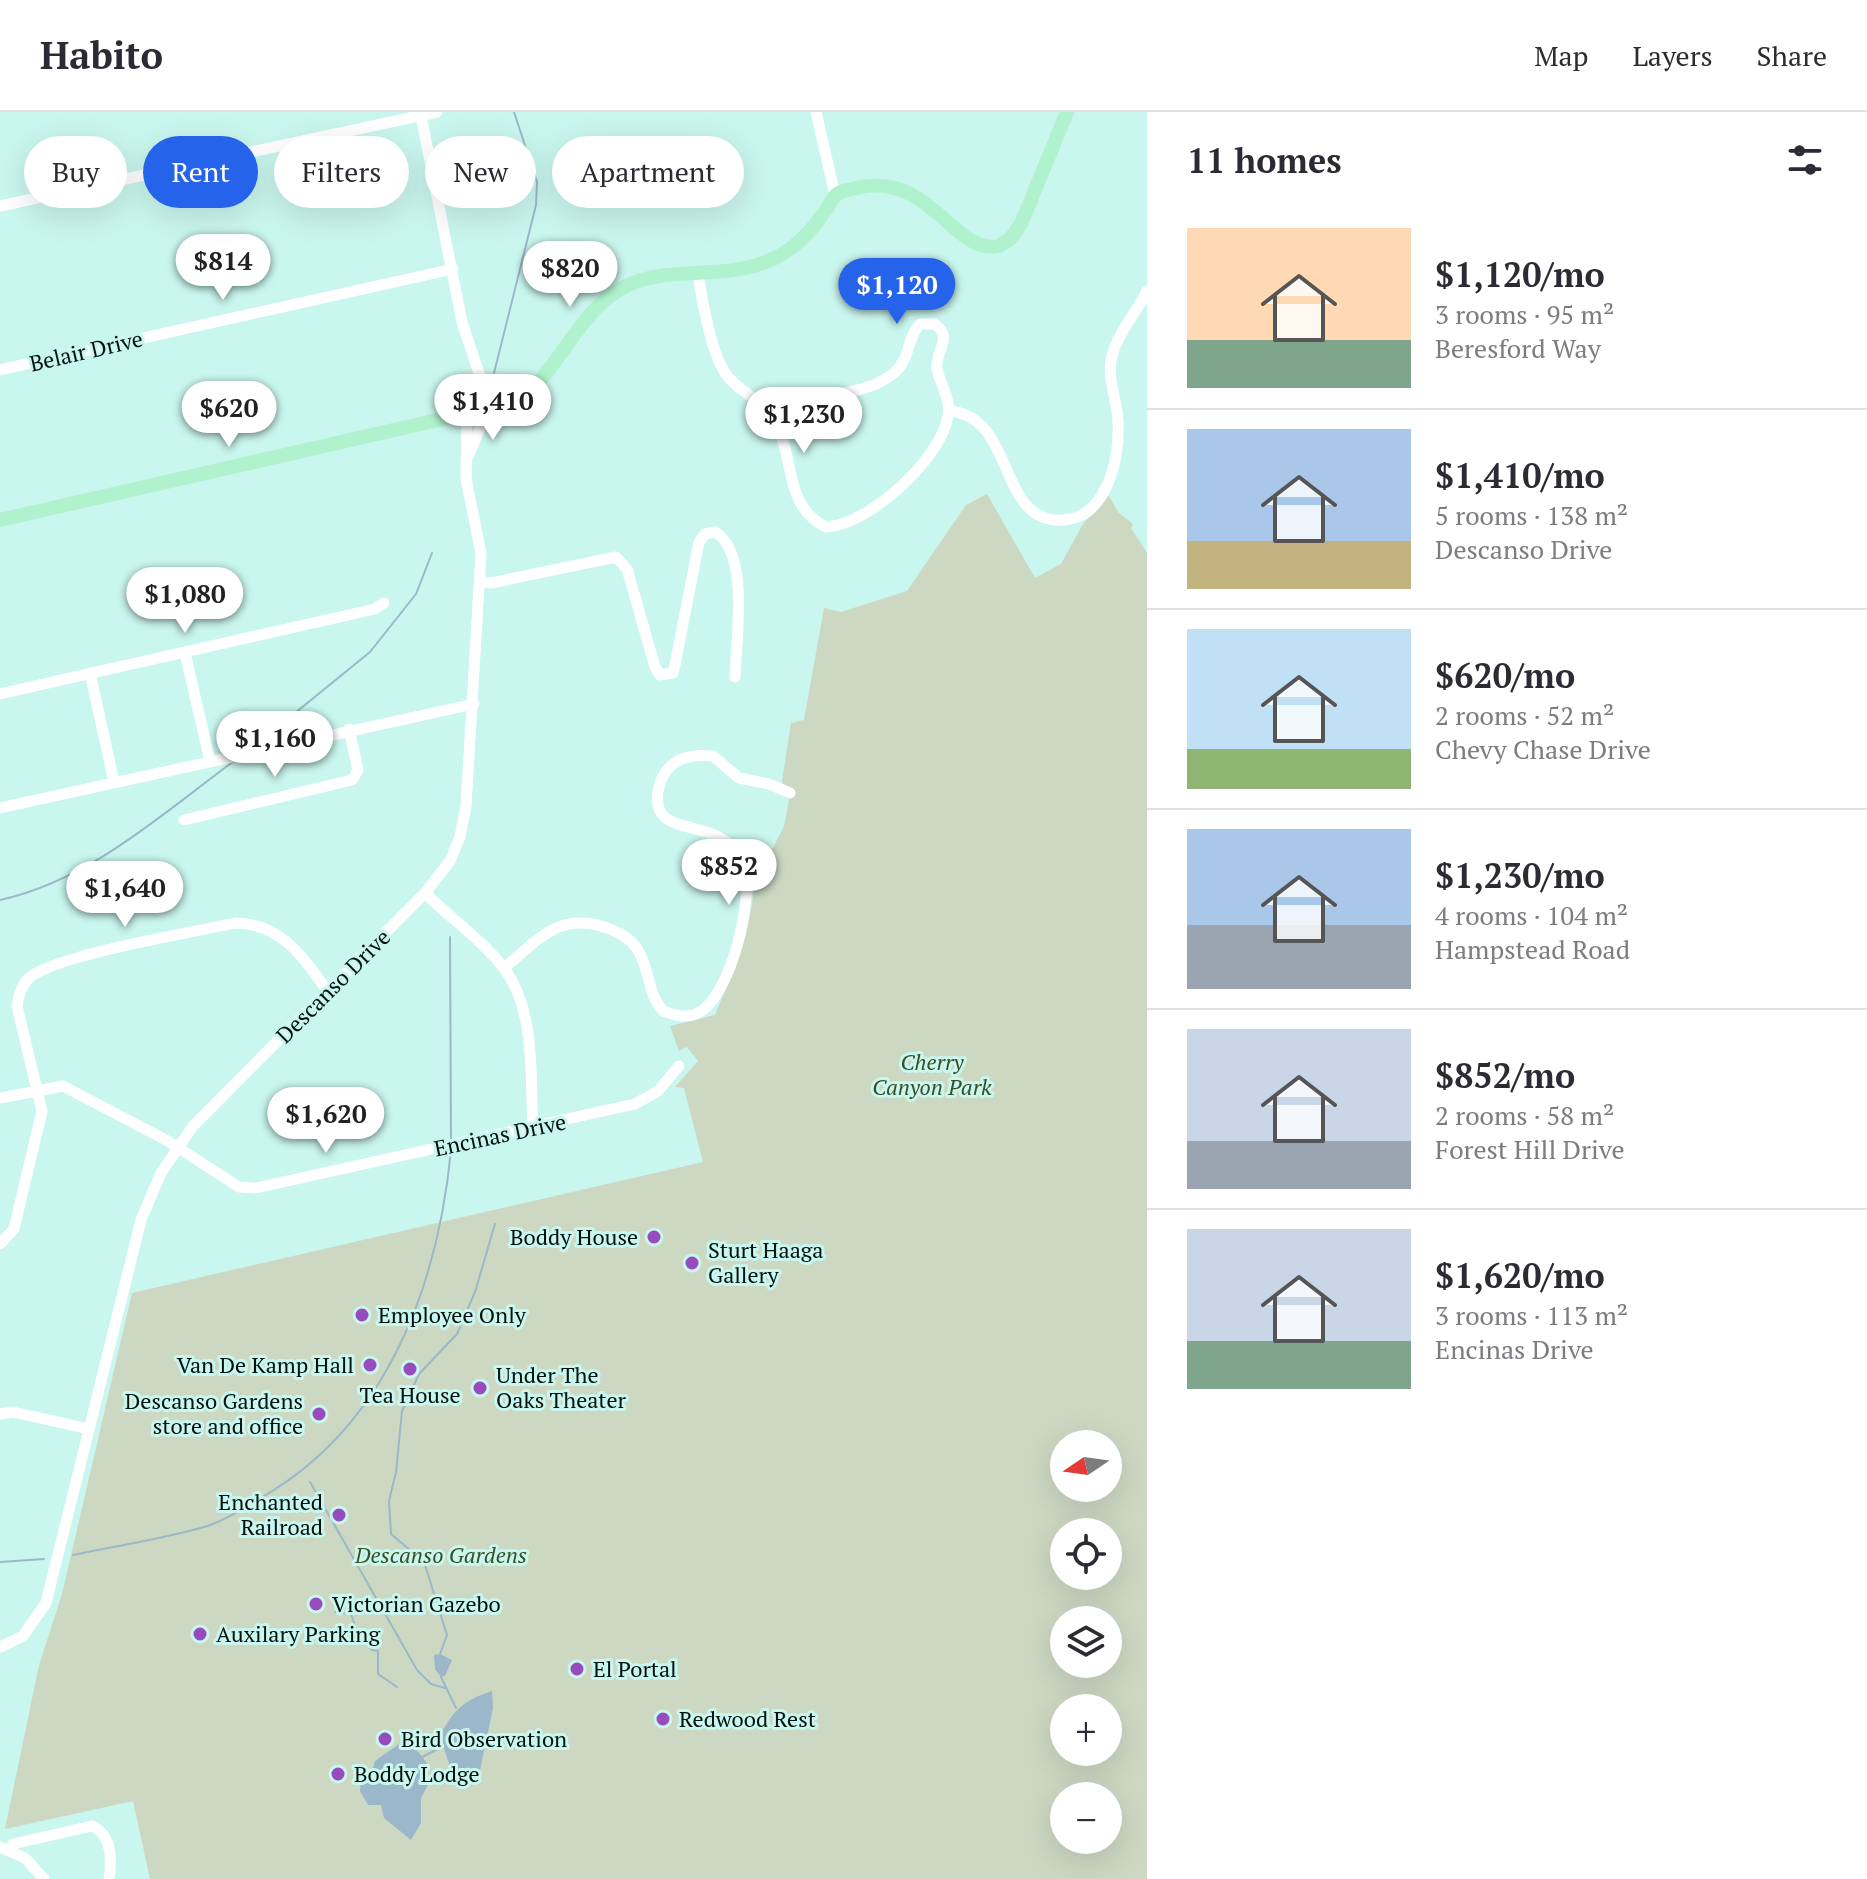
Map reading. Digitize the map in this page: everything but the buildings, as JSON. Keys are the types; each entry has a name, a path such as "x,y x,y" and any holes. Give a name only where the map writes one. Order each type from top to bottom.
{"main road":[{"path":"0,520 489,410 519,400 534,389 571,338 610,295 646,278 743,269 778,257 804,238 835,195 870,186 897,189 927,202 970,241 999,246 1010,239 1021,224 1067,112"}],"street":[{"path":"0,206 437,112"},
{"path":"816,112 835,195"},
{"path":"421,116 462,322 489,410 468,458"},
{"name":"Belair Drive","path":"0,370 453,269"},
{"path":"698,272 719,362 726,376 771,414 781,434 797,499 803,510 826,527 847,522 902,490 918,473 943,431 949,411 937,366 945,337 941,329 928,323 915,329 902,366 871,387 786,404 771,414"},
{"path":"949,411 966,413 982,423 1027,506 1054,520 1082,516 1099,502 1105,491 1118,440 1110,367 1112,354 1147,291"},
{"name":"Descanso Drive","path":"0,1647 23,1636 46,1603 141,1220 161,1173 177,1146 425,893 450,861 460,837 474,704 481,544 466,479 467,415"},
{"path":"480,582 616,557 627,569 655,667 660,675 667,676 673,673 675,665 699,542 705,534 715,532 730,544 735,565 735,677"},
{"path":"0,694 375,609 384,603"},
{"path":"185,653 210,761"},
{"path":"90,673 114,782"},
{"path":"0,808 474,704"},
{"path":"184,820 352,780 358,770 349,729"},
{"path":"504,968 557,927 571,921 593,923 621,934 637,947 650,990 663,1011 686,1016 698,1013 717,993 735,949 744,918 748,879 736,850 724,839 711,831 668,822 660,814 657,802 663,775 683,758 713,756 739,778 790,793"},
{"path":"425,893 504,968 523,1007 533,1129"},
{"path":"0,1244 11,1234 16,1220 42,1111 17,1006 27,980 56,964 222,926 251,923 283,937 328,992"},
{"name":"Encinas Drive","path":"0,1098 63,1086 177,1146 239,1187 256,1188 635,1104 658,1091 679,1066"},
{"path":"0,1414 13,1412 89,1429"},
{"path":"5,1848 92,1826 105,1836 109,1849 109,1879"},
{"path":"5,1848 30,1862 44,1879"}],"green space":[{"path":"987,494 1035,578 1061,564 1083,524 1109,496 1118,512 1133,524 1131,528 1147,553 1147,1879 150,1879 133,1801 5,1829 39,1665 62,1594 132,1293 703,1162 684,1088 675,1087 698,1061 687,1047 679,1051 670,1026 715,1015 737,958 753,901 755,860 773,848 784,826 789,800 782,781 791,723 804,720 824,608 841,612 907,591 966,505"}],"water":[{"path":"440,1654 452,1660 445,1676 441,1677 435,1669 434,1655"},
{"path":"492,1691 493,1708 479,1775 470,1778 450,1767 440,1736 460,1707"},
{"path":"402,1742 412,1744 427,1763 428,1785 421,1798 421,1823 411,1840 384,1818 381,1805 368,1805 360,1791 361,1779 371,1774 375,1761"}],"waterway":[{"path":"494,373 536,205 537,182 514,112"},
{"path":"252,748 370,652 416,594 432,553"},
{"path":"0,900 33,891 94,862 234,761"},
{"path":"450,937 451,1140"},
{"path":"73,1555 172,1535 220,1521 307,1466 343,1431 374,1391 399,1347 419,1300 434,1251 451,1150"},
{"path":"440,1654 447,1635 424,1562 391,1534 389,1501 396,1472 402,1411 419,1374 457,1334 475,1292 495,1224"},
{"path":"310,1482 417,1670 431,1684 445,1688"},
{"path":"0,1562 44,1559"},
{"path":"335,1612 351,1614 358,1634 372,1650 378,1651 378,1674 397,1687"},
{"path":"441,1677 456,1708"},
{"path":"422,1757 442,1747"}],"place":[{"name":"Boddy House","path":"654,1237"},
{"name":"Sturt Haaga Gallery","path":"692,1263"},
{"name":"Employee Only","path":"362,1315"},
{"name":"Van De Kamp Hall","path":"370,1365"},
{"name":"Tea House","path":"410,1369"},
{"name":"Under The Oaks Theater","path":"480,1388"},
{"name":"Descanso Gardens store and office","path":"319,1414"},
{"name":"Enchanted Railroad","path":"339,1515"},
{"name":"Victorian Gazebo","path":"316,1604"},
{"name":"Auxilary Parking","path":"200,1634"},
{"name":"El Portal","path":"577,1669"},
{"name":"Redwood Rest","path":"663,1719"},
{"name":"Bird Observation","path":"385,1739"},
{"name":"Boddy Lodge","path":"338,1774"}],"park label":[{"name":"Cherry Canyon Park","path":"932,1074"},
{"name":"Descanso Gardens","path":"441,1555"}]}
